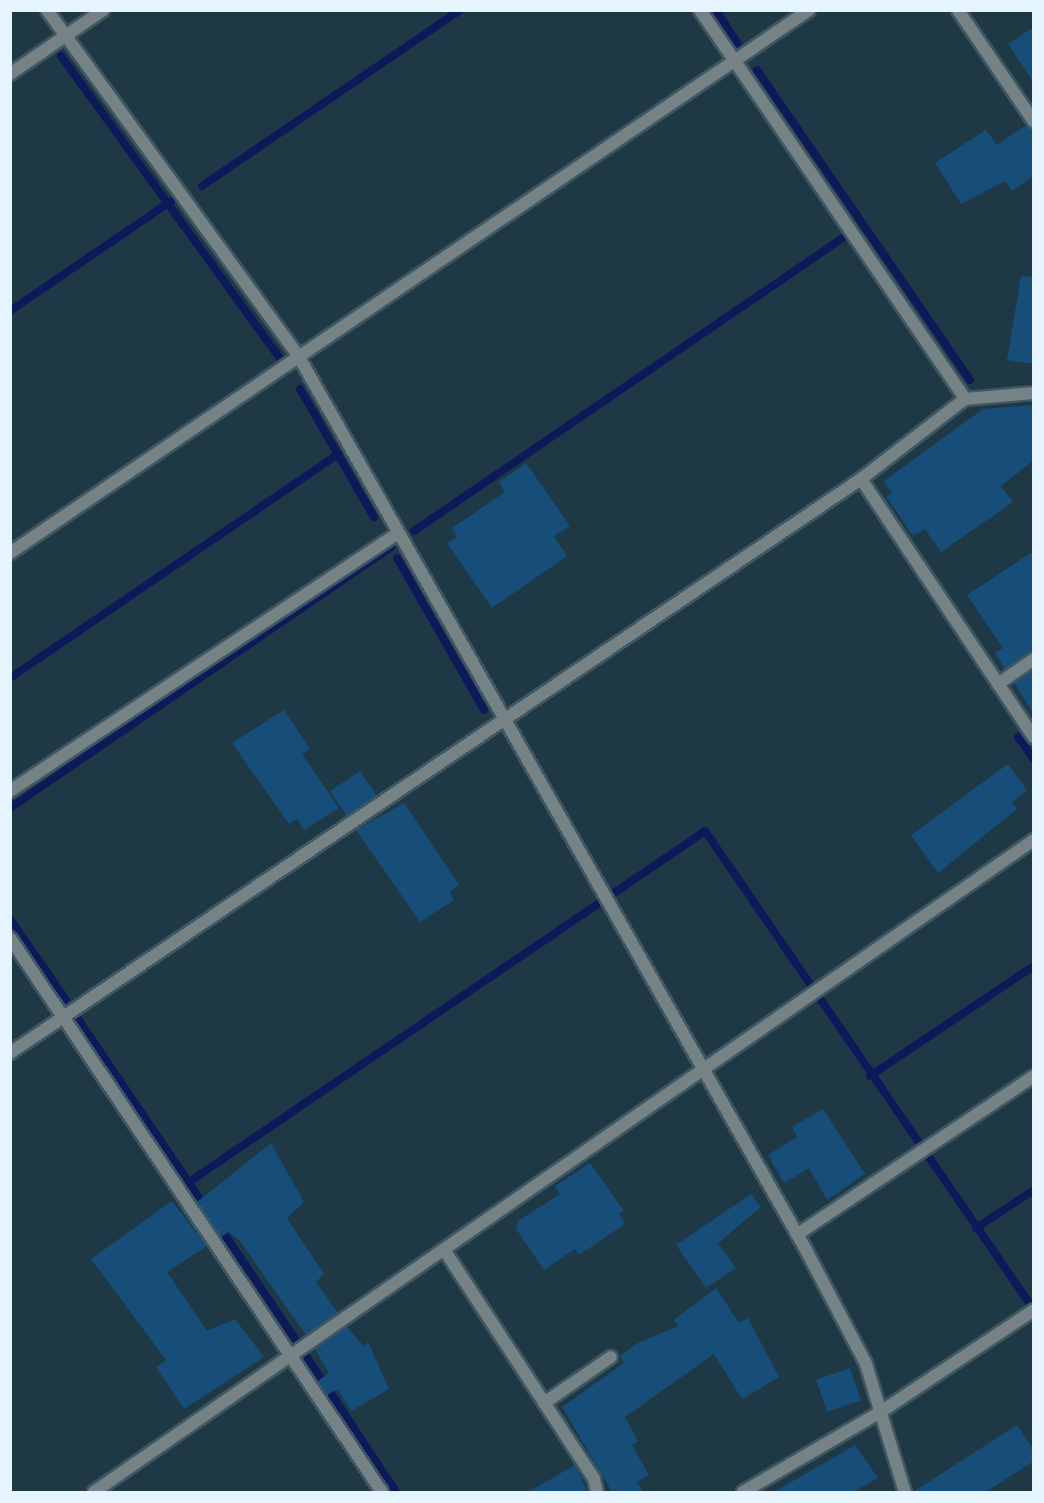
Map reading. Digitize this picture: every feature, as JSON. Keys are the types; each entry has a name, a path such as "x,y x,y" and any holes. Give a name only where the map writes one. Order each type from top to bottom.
{"street":[{"path":"47,10 64,38 299,357 798,1234 866,1364 905,1492"},
{"path":"10,74 103,10"},
{"path":"700,10 965,399"},
{"path":"10,553 809,10"},
{"path":"958,10 1030,108 1034,122"},
{"path":"10,1053 63,1015 506,720 861,479 965,399 1034,393"},
{"path":"861,479 1034,737"},
{"path":"10,790 399,534"},
{"path":"998,684 1034,659"},
{"path":"94,1492 291,1353 445,1251 1034,840"},
{"path":"10,938 291,1353 382,1492"},
{"path":"798,1234 1034,1076"},
{"path":"445,1251 544,1402 597,1492"},
{"path":"743,1492 882,1411 1034,1310"},
{"path":"544,1402 611,1357"}],"building":[{"path":"1034,27 1034,83 1008,44"},
{"path":"1026,125 1034,130 1034,176 1012,191 1005,181 961,204 935,163 986,130 997,145"},
{"path":"1021,276 1034,277 1034,364 1007,360"},
{"path":"1034,405 1034,460 1001,486 1013,502 941,552 925,529 913,536 886,496 892,493 884,481 983,409"},
{"path":"526,463 570,526 554,536 567,556 492,608 447,543 457,537 452,528 505,492 499,482"},
{"path":"1034,551 1034,651 1005,669 995,653 1003,648 967,595"},
{"path":"1034,669 1034,714 1014,683"},
{"path":"284,710 310,749 302,754 339,808 304,830 297,819 289,824 232,743"},
{"path":"1008,764 1027,790 1012,802 1017,809 938,873 911,835"},
{"path":"360,771 377,796 347,816 330,791"},
{"path":"404,803 459,885 450,892 454,900 420,922 356,830"},
{"path":"823,1109 865,1174 827,1200 809,1168 784,1183 768,1155 797,1137 792,1127"},
{"path":"271,1143 304,1202 287,1218 324,1274 316,1282 338,1313 306,1335 239,1240 229,1232 221,1237 197,1202"},
{"path":"590,1163 624,1211 619,1214 625,1224 579,1255 575,1249 544,1270 516,1229 518,1221 560,1194 555,1186"},
{"path":"751,1194 761,1207 718,1243 736,1268 706,1288 676,1245"},
{"path":"172,1201 207,1246 167,1272 207,1331 235,1319 264,1357 184,1409 156,1367 166,1360 91,1259"},
{"path":"716,1288 739,1323 748,1318 779,1377 742,1399 714,1354 625,1417 638,1441 632,1445 649,1475 637,1482 643,1492 612,1492 562,1407 624,1363 620,1356 636,1344 678,1326 674,1320"},
{"path":"347,1327 363,1346 368,1342 389,1389 351,1411 338,1389 327,1395 318,1381 329,1373 315,1349"},
{"path":"850,1368 861,1400 827,1412 816,1380"},
{"path":"1017,1425 1034,1450 1034,1461 986,1492 913,1492"},
{"path":"855,1445 878,1478 853,1492 774,1492"},
{"path":"575,1465 588,1492 528,1492"}],"waterway":[{"path":"202,186 460,10"},
{"path":"716,10 738,44"},
{"path":"61,56 280,359"},
{"path":"757,70 970,380"},
{"path":"10,311 171,201"},
{"path":"414,531 844,237"},
{"path":"300,389 374,517"},
{"path":"10,678 338,454"},
{"path":"10,808 391,547"},
{"path":"397,558 484,710"},
{"path":"1018,737 1034,760"},
{"path":"189,1182 705,831 1034,1310"},
{"path":"10,919 66,1000"},
{"path":"870,1076 1034,966"},
{"path":"78,1019 206,1208"},
{"path":"976,1228 1034,1190"},
{"path":"219,1226 296,1340"},
{"path":"305,1354 396,1492"}]}
